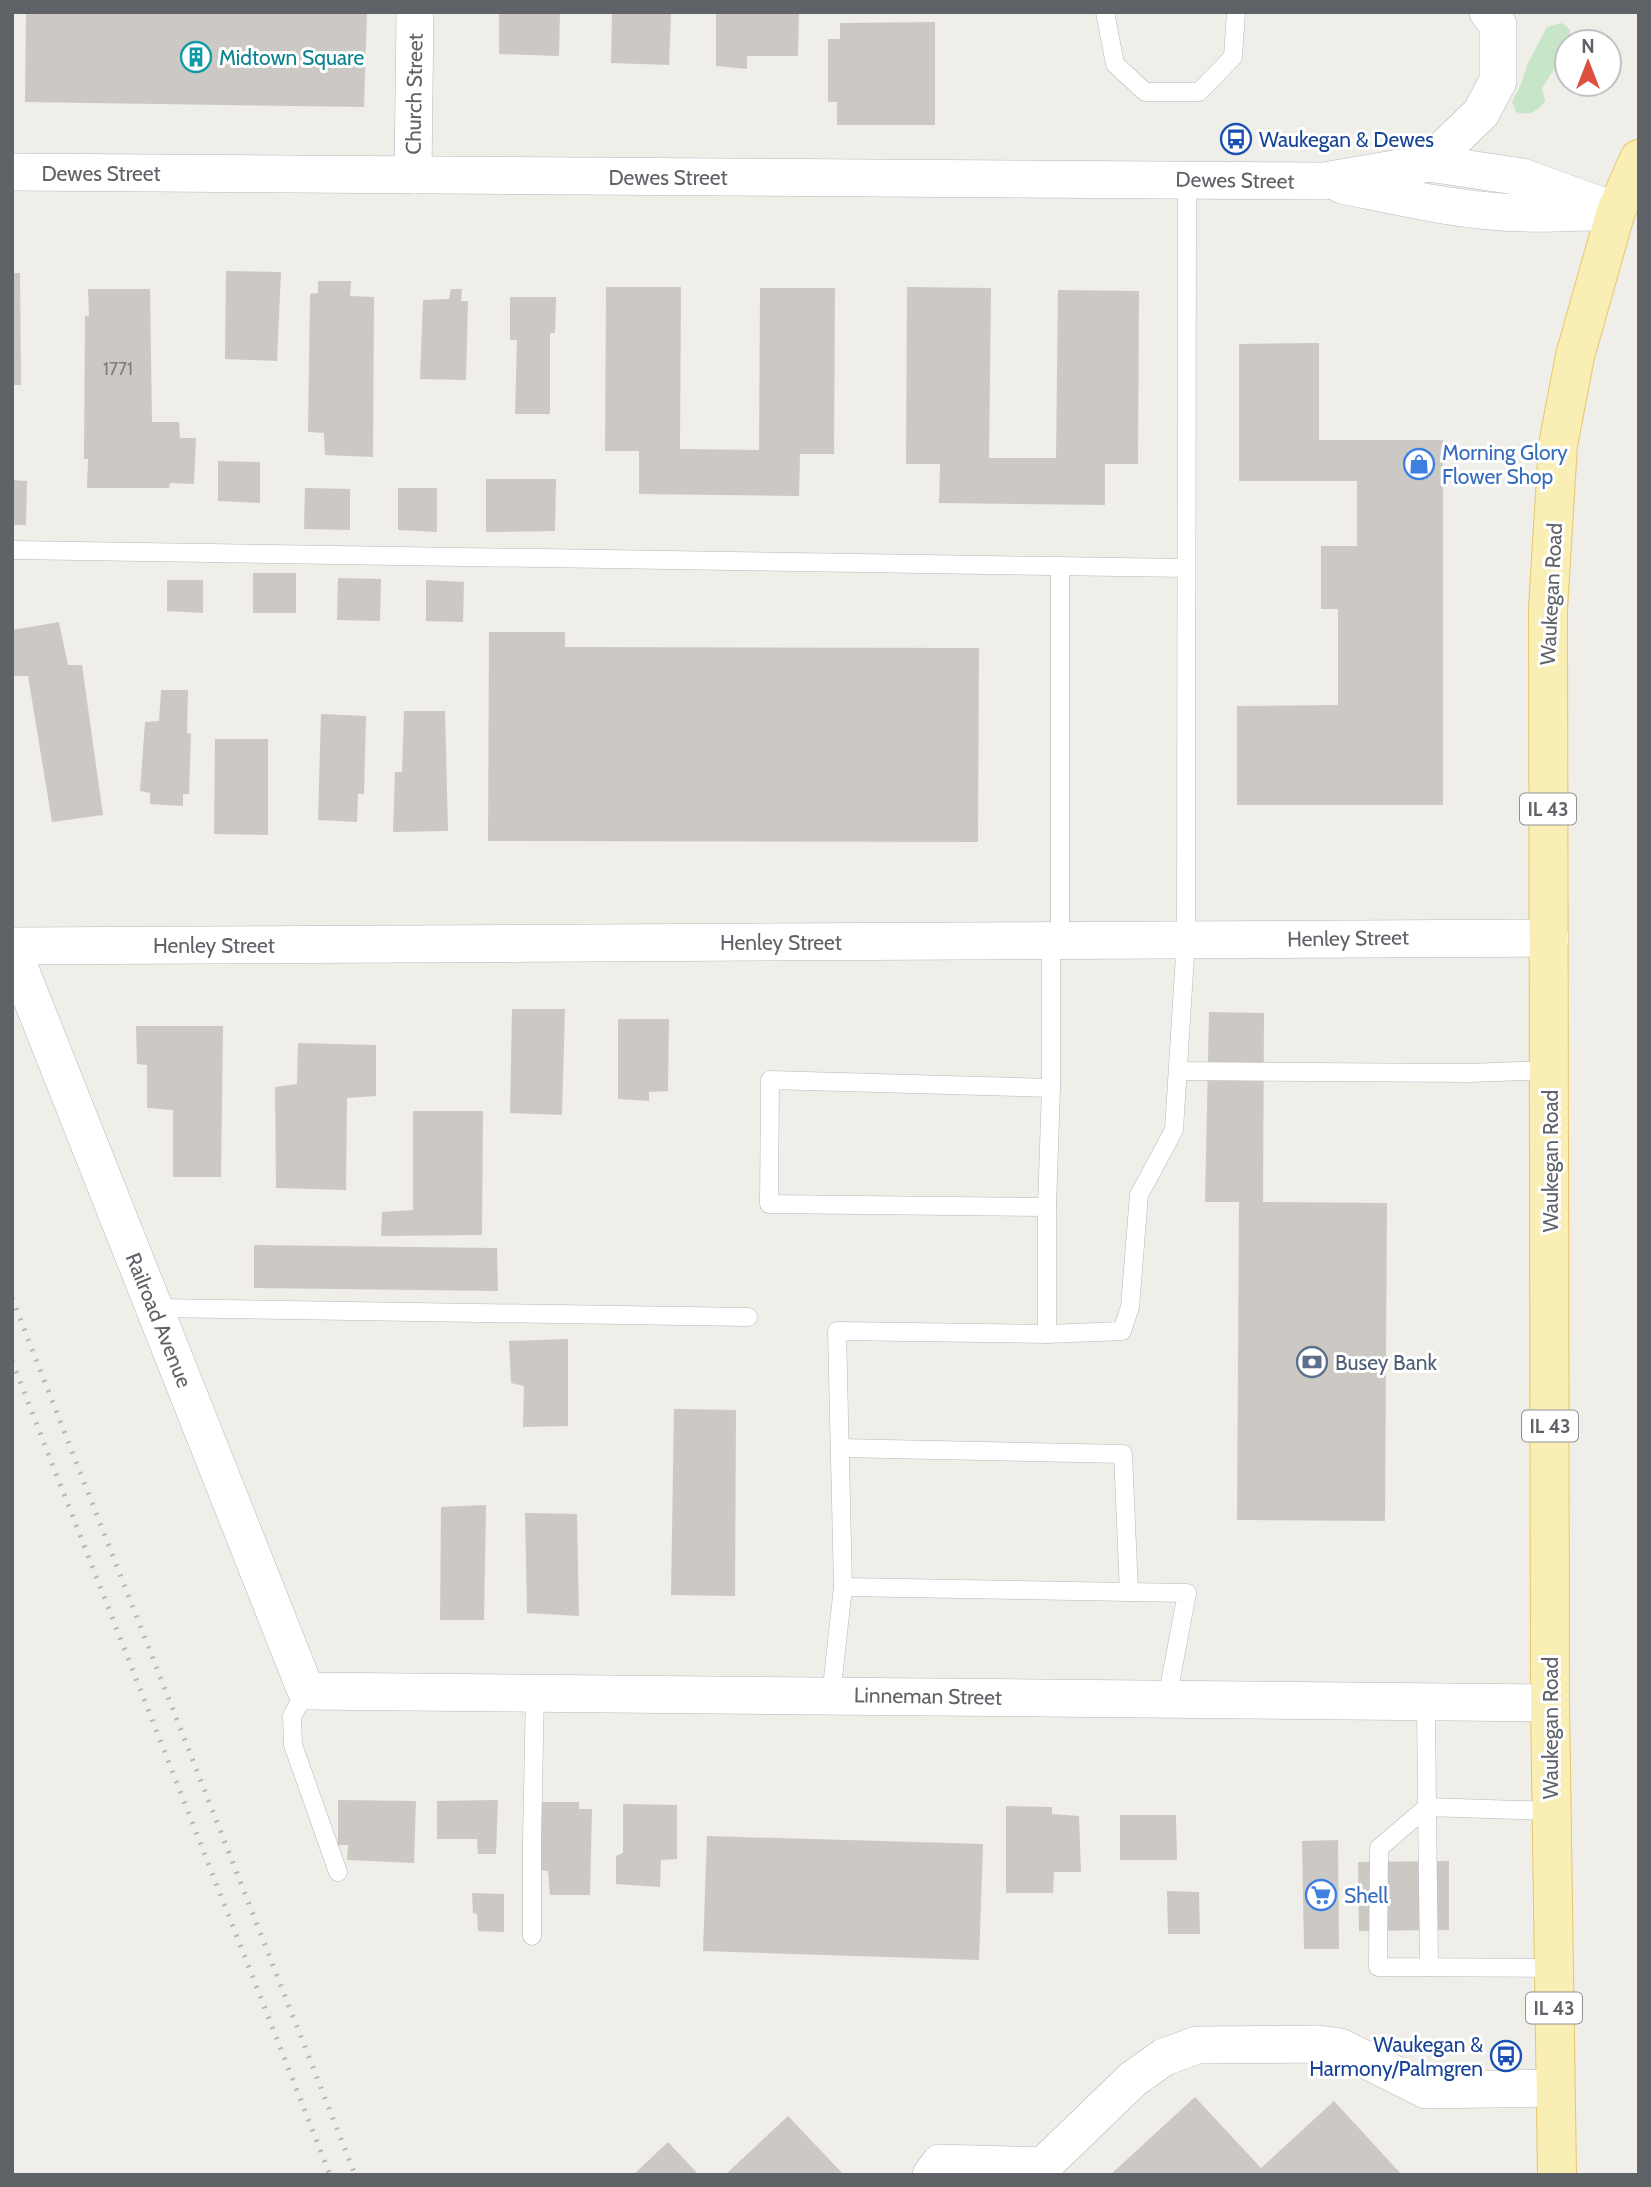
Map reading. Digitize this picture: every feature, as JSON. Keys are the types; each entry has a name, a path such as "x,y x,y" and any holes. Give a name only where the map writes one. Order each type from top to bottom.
{"main road":[{"name":"Waukegan Road","path":"1557,2175 1550,1703 1550,938 1547,657 1558,445 1575,356 1616,211 1639,159"}],"street":[{"name":"Church Street","path":"413,175 415,12"},
{"path":"1429,163 1481,113 1497,81 1497,25 1488,12"},
{"name":"Dewes Street","path":"12,172 1324,181 1429,163 1522,177 1616,211"},
{"name":"Dewes Street","path":"1324,181 1433,204 1508,212 1616,211"},
{"name":"Henley Street","path":"12,947 1550,938"},
{"name":"Railroad Avenue","path":"12,947 306,1690"},
{"name":"Linneman Street","path":"306,1690 1550,1703"},
{"path":"931,2175 940,2163 1043,2170 1133,2079 1164,2057 1197,2045 1319,2044 1340,2047 1426,2090 1555,2088"}],"lane":[{"path":"1105,12 1115,64 1145,92 1199,92 1233,57 1236,12"},
{"path":"831,1696 843,1587 837,1331 1047,1334 1122,1331 1130,1307 1139,1195 1174,1130 1186,940 1186,180"},
{"path":"12,550 1186,568"},
{"path":"1047,1334 1051,995 1056,940 1060,566"},
{"path":"1178,1071 1468,1073 1550,1070"},
{"path":"1047,1207 769,1204 770,1080 1051,1088"},
{"path":"155,1308 748,1317"},
{"path":"840,1448 1122,1454 1129,1592"},
{"path":"843,1587 1187,1593 1167,1699"},
{"path":"306,1690 292,1716 293,1745 338,1872"},
{"path":"533,1936 531,1840 535,1692"},
{"path":"1426,1701 1429,1967"},
{"path":"1551,1811 1427,1807 1379,1848 1378,1967 1553,1968"}],"green space":[{"path":"1562,23 1568,28 1553,28 1553,71 1542,88 1545,101 1533,112 1516,112 1512,102 1547,27"}],"building":[{"name":"Midtown Square","path":"26,12 367,12 364,107 25,102"},
{"path":"499,12 560,12 559,56 499,54"},
{"path":"612,12 671,12 669,65 611,63"},
{"path":"716,12 799,12 798,56 747,56 747,69 716,66"},
{"path":"935,22 935,125 837,125 837,102 828,102 828,39 840,39 840,23"},
{"path":"226,271 281,272 277,361 225,359"},
{"path":"12,273 20,273 21,385 12,385"},
{"path":"318,281 351,281 350,296 374,297 373,457 325,455 324,433 308,432 310,294 318,293"},
{"path":"606,287 681,287 680,449 759,450 760,288 835,288 834,454 800,454 799,496 639,494 639,451 605,451"},
{"path":"907,287 991,288 989,458 1056,458 1058,290 1139,291 1138,464 1105,464 1105,505 939,503 940,464 906,464"},
{"path":"88,289 150,289 152,422 179,422 180,438 196,438 194,484 170,483 169,488 87,488 88,459 84,459 85,316 89,316"},
{"path":"451,289 462,289 461,301 468,301 466,380 420,379 423,300 449,299"},
{"path":"510,297 556,297 555,333 550,333 550,414 515,414 517,340 510,340"},
{"path":"1319,343 1319,440 1443,440 1443,805 1237,805 1237,706 1338,705 1338,609 1321,609 1321,546 1357,546 1357,481 1239,481 1239,344"},
{"path":"218,461 260,462 260,503 218,501"},
{"path":"486,479 556,479 555,531 486,532"},
{"path":"12,480 27,481 26,525 12,525"},
{"path":"305,488 350,489 350,530 304,529"},
{"path":"398,488 437,488 437,532 398,530"},
{"path":"253,573 296,573 296,613 253,613"},
{"path":"338,578 381,579 380,621 337,620"},
{"path":"167,580 203,580 203,613 167,611"},
{"path":"426,580 464,582 463,622 426,621"},
{"path":"59,622 68,665 82,665 103,815 52,822 28,676 12,676 12,630"},
{"path":"489,632 565,632 565,647 979,648 978,842 488,841"},
{"path":"161,690 188,690 187,733 191,734 189,794 183,794 183,806 150,804 150,793 140,791 145,722 159,721"},
{"path":"404,711 445,711 448,831 393,832 395,772 402,772"},
{"path":"321,714 366,716 364,794 358,794 357,822 318,820"},
{"path":"215,739 268,739 268,835 214,834"},
{"path":"512,1009 565,1009 562,1115 510,1113"},
{"name":"Busey Bank","path":"1209,1012 1264,1013 1263,1202 1387,1203 1385,1521 1237,1520 1239,1202 1205,1202"},
{"path":"618,1019 669,1019 668,1091 649,1092 649,1101 618,1099"},
{"path":"136,1026 223,1026 221,1177 173,1177 173,1110 147,1108 147,1065 137,1064"},
{"path":"298,1043 376,1045 376,1096 347,1098 346,1190 276,1188 275,1087 297,1084"},
{"path":"413,1111 483,1111 482,1235 381,1236 382,1212 413,1210"},
{"path":"254,1245 497,1248 498,1291 254,1288"},
{"path":"568,1339 568,1426 523,1427 524,1386 511,1383 509,1341"},
{"path":"674,1409 736,1410 735,1596 671,1595"},
{"path":"486,1505 484,1620 440,1620 441,1507"},
{"path":"525,1513 577,1514 579,1616 527,1613"},
{"path":"338,1800 416,1801 414,1863 347,1860 348,1845 338,1845"},
{"path":"498,1800 496,1854 478,1854 477,1839 437,1839 437,1801"},
{"path":"537,1802 579,1802 579,1809 592,1809 590,1895 550,1895 548,1871 536,1870"},
{"path":"623,1804 677,1805 677,1859 661,1860 660,1887 616,1884 616,1856 623,1853"},
{"path":"1006,1806 1052,1807 1052,1814 1079,1816 1081,1872 1054,1872 1053,1893 1006,1893"},
{"path":"1120,1815 1176,1815 1177,1860 1120,1860"},
{"path":"707,1836 983,1844 979,1960 703,1951"},
{"name":"Shell","path":"1338,1840 1339,1949 1304,1949 1302,1841"},
{"name":"Shell","path":"1449,1861 1449,1930 1359,1931 1358,1862"},
{"path":"1167,1891 1199,1892 1200,1934 1168,1934"},
{"path":"472,1893 504,1894 504,1932 478,1931 477,1914 473,1913"},
{"path":"1195,2097 1261,2168 1334,2101 1402,2175 1110,2175"},
{"path":"788,2116 844,2175 725,2175"},
{"path":"668,2142 699,2175 633,2175"}],"railway":[{"path":"12,1298 355,2175"},
{"path":"12,1361 330,2175"}],"place":[{"name":"Midtown Square","path":"196,57"},
{"name":"Waukegan & Dewes","path":"1236,139"},
{"name":"Morning Glory Flower Shop","path":"1419,464"},
{"name":"Busey Bank","path":"1312,1362"},
{"name":"Shell","path":"1321,1895"},
{"name":"Waukegan & Harmony/Palmgren","path":"1506,2056"}]}
